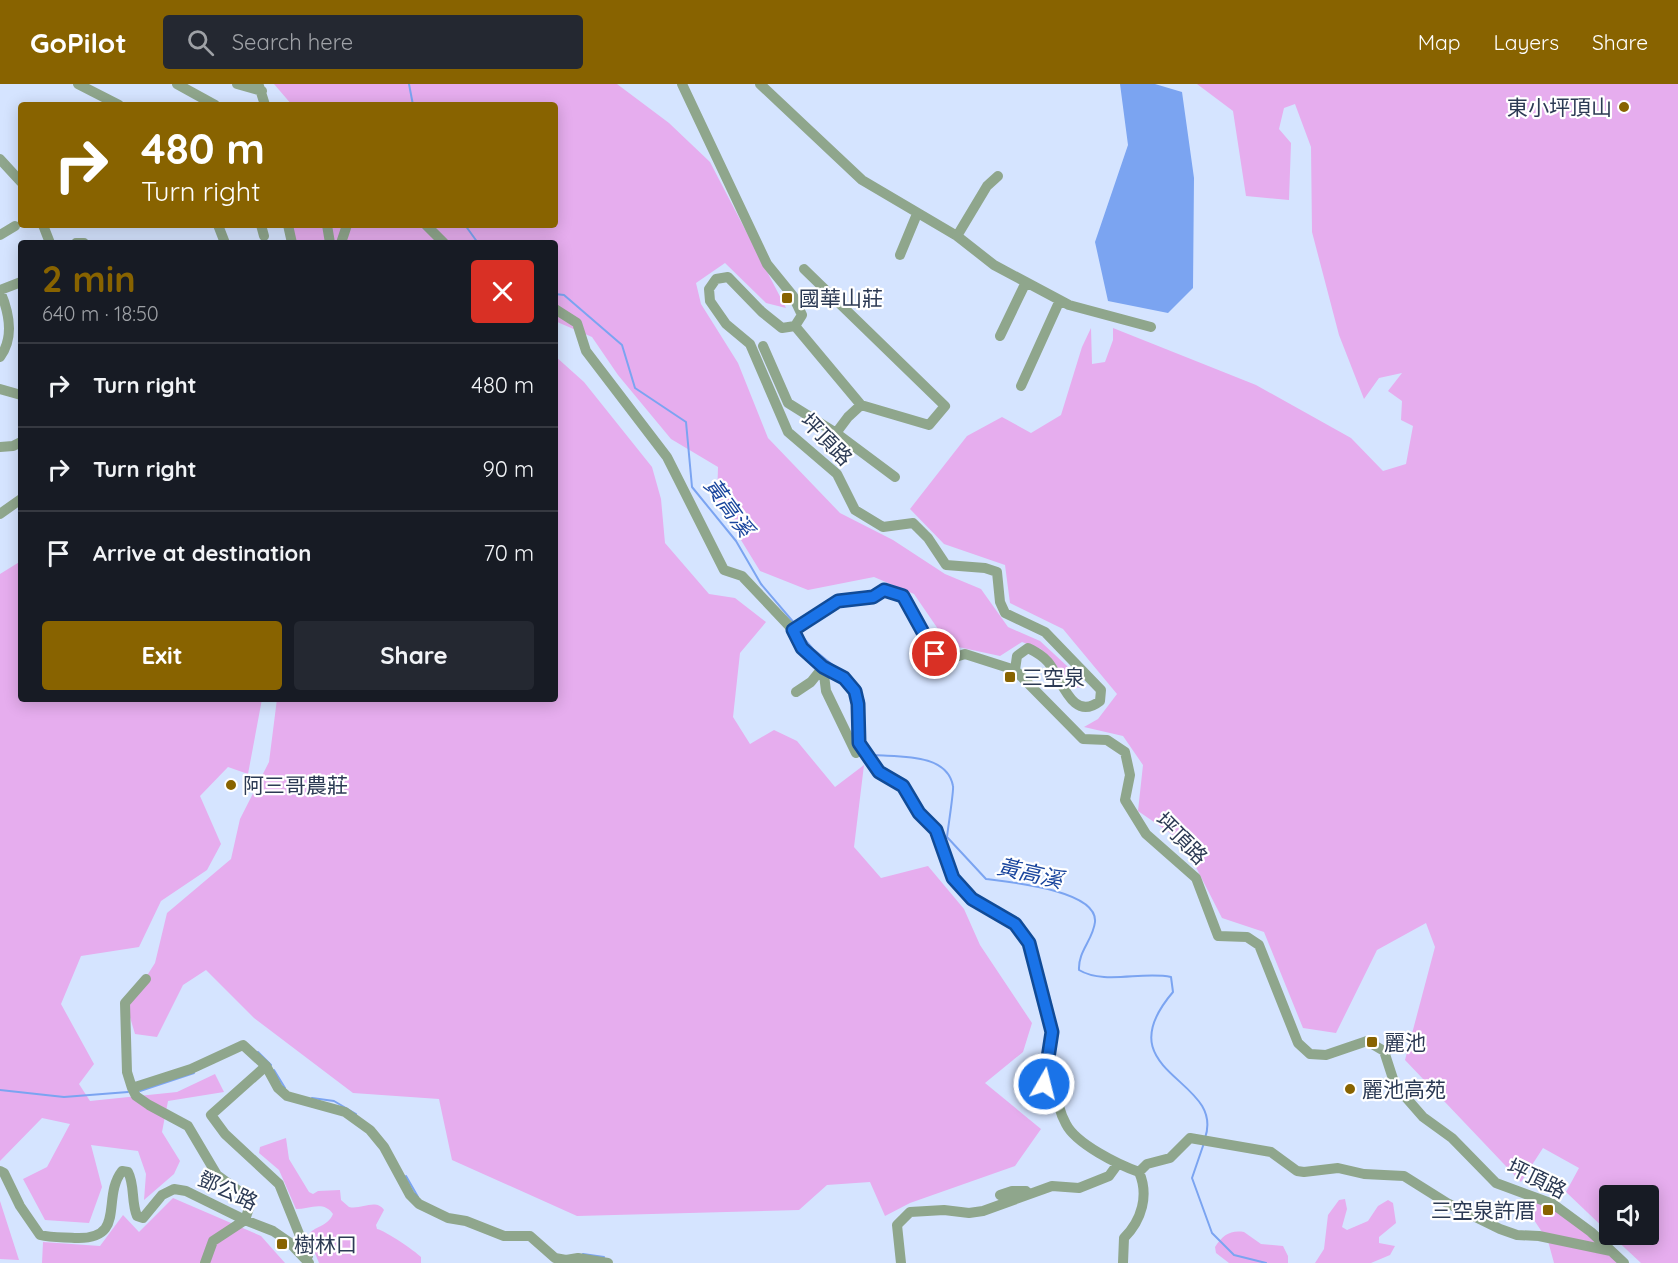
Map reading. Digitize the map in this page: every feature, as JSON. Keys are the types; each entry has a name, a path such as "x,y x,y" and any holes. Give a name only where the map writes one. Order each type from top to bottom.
{"street":[{"path":"78,84 113,102"},
{"path":"177,84 210,102"},
{"path":"237,84 260,88"},
{"path":"682,84 767,264 794,296 802,315 795,327 861,405 929,425 945,406 804,269"},
{"path":"760,84 862,180 916,214 957,236 994,265 1060,300 1151,327"},
{"path":"0,159 18,179"},
{"path":"957,236 987,186 998,176"},
{"path":"900,255 916,214"},
{"path":"0,235 15,226"},
{"path":"429,228 441,240"},
{"name":"坪頂路","path":"795,327 782,328 762,312 728,277 716,279 709,289 710,301 726,324 750,344 788,432 837,474 855,510 883,527 914,524 928,538 946,565 985,568 997,572 1000,602 1005,613 1045,632 1101,690 1100,701 1092,707 1083,708 1072,701 1048,662 1038,653 1028,648 1017,656 1015,670 1083,739 1107,740 1125,752 1131,774 1125,800 1146,834 1196,878 1218,936 1247,937 1259,945 1298,1043 1310,1054 1326,1054 1367,1041 1384,1051 1395,1085 1423,1117 1452,1138 1496,1184 1553,1204 1624,1263"},
{"path":"1000,336 1026,282"},
{"path":"0,357 15,331 0,291 18,283"},
{"path":"1021,386 1060,300"},
{"path":"558,311 577,323 586,351 667,457 724,570 742,576 793,630 802,648 823,667 844,678 855,691 858,704 859,743 879,772 903,786 919,813 936,830 953,878 972,899 1015,924 1029,943 1052,1032 1044,1084 1058,1097 1066,1125 1117,1165 1139,1172"},
{"path":"763,346 788,402 836,433 895,477"},
{"path":"0,389 18,394"},
{"path":"836,433 861,405"},
{"path":"0,447 18,444"},
{"path":"0,514 18,501"},
{"path":"793,630 838,601 873,597 884,590 903,596 935,654 946,660 965,654 1015,670"},
{"path":"796,692 811,682 823,667"},
{"path":"823,667 826,691 856,753"},
{"path":"146,979 125,1003 127,1072 132,1088 136,1096 149,1105 188,1126 218,1175 247,1197 249,1208 245,1221 213,1241 205,1263"},
{"path":"132,1088 191,1069 243,1045 266,1066 278,1088 287,1096 345,1112 370,1130 384,1147 410,1195 430,1211 472,1223 504,1236 530,1236 555,1258 578,1258 608,1263"},
{"path":"266,1066 211,1115 225,1134 279,1184 310,1263"},
{"path":"1139,1172 1148,1164 1170,1158 1190,1138 1218,1145 1234,1144 1271,1152 1297,1170 1304,1172 1338,1168 1364,1174 1404,1176 1447,1203 1500,1229 1517,1235 1539,1236 1611,1251"},
{"path":"901,1263 898,1253 897,1225 903,1216 910,1212 944,1209 969,1214 1052,1186 1079,1188 1109,1176 1117,1165"},
{"name":"鄧公路","path":"0,1172 4,1173 32,1227 40,1234 49,1237 93,1239 102,1234 108,1224 117,1178 122,1171 128,1172 132,1178 133,1207 136,1216 143,1218 149,1214 162,1195 174,1189 186,1191 245,1221 273,1231 289,1242 310,1263"},
{"path":"1123,1263 1124,1238 1133,1229 1145,1195 1139,1172"},
{"path":"1000,1195 1012,1191 1036,1191"}],"shaded area":[{"path":"274,84 617,84 669,123 710,162 786,308 766,303 725,263 696,283 701,304 738,363 768,438 840,513 893,540 945,574 981,589 1008,627 1040,641 1080,678 1083,687 1074,688 1041,649 1022,642 1000,656 949,645 914,594 874,577 808,590 760,571 717,501 718,467 671,439 618,375 592,337 558,322 558,240 291,240 293,228 558,228 558,102 289,102"},
{"path":"1197,84 1678,84 1678,1263 1641,1263 1622,1245 1659,1245 1659,1185 1599,1185 1599,1223 1566,1192 1579,1168 1543,1148 1521,1182 1405,1060 1435,947 1426,923 1377,950 1336,1033 1303,1028 1264,932 1222,918 1183,842 1138,811 1143,765 1123,736 1084,727 1098,719 1117,694 1063,629 1010,603 1005,565 944,544 910,509 967,436 1002,417 1031,433 1061,415 1082,347 1091,328 1092,364 1105,362 1113,340 1113,328 1256,385 1351,438 1383,471 1406,464 1413,426 1401,420 1402,401 1388,391 1402,373 1379,378 1364,399 1339,335 1312,232 1311,147 1295,104 1284,108 1279,129 1291,143 1289,200 1246,196 1233,111"},
{"path":"558,359 584,382 652,467 661,499 665,543 709,594 735,598 766,622 740,653 733,717 750,744 774,730 797,741 835,787 864,765 854,847 881,878 928,866 964,909 980,945 1032,1023 1023,1052 985,1083 1041,1129 1015,1166 910,1203 885,1216 870,1182 827,1185 799,1210 577,1216 452,1160 439,1099 353,1093 254,1018 206,970 183,985 157,1037 135,1034 127,1007 155,963 167,913 231,859 240,819 269,762 277,702 558,702"},
{"path":"18,563 18,702 261,702 248,774 228,767 200,796 221,844 207,870 161,901 139,947 81,956 61,1004 94,1064 79,1084 90,1101 177,1092 215,1074 224,1092 168,1101 162,1132 180,1161 174,1174 144,1200 146,1174 138,1151 91,1145 102,1187 89,1223 45,1220 23,1179 47,1167 70,1124 42,1118 0,1161 0,574"},
{"path":"286,1138 289,1159 309,1192 313,1194 318,1191 340,1190 341,1200 349,1207 377,1205 381,1207 384,1210 376,1225 377,1229 418,1254 421,1257 421,1263 319,1263 308,1236 327,1222 333,1214 321,1206 296,1209 279,1170 259,1153 260,1147"},
{"path":"173,1198 261,1236 285,1263 42,1263 43,1242 100,1246 123,1215 139,1232"},
{"path":"1345,1199 1347,1209 1342,1227 1347,1230 1368,1221 1378,1206 1388,1200 1393,1203 1396,1223 1379,1237 1379,1243 1395,1246 1390,1255 1371,1263 1315,1263 1324,1249 1328,1215 1339,1200"},
{"path":"1539,1199 1581,1224 1599,1242 1599,1245 1602,1245 1620,1263 1554,1263 1548,1241 1526,1208 1527,1200"},
{"path":"0,1201 19,1260 0,1259"},
{"path":"1244,1232 1261,1244 1283,1246 1288,1256 1288,1263 1229,1263 1216,1253 1215,1247 1224,1236"}],"water":[{"path":"1120,84 1155,84 1182,92 1194,178 1193,288 1168,313 1108,301 1095,242 1128,145"}],"waterway":[{"name":"黃高溪","path":"409,84 412,102"},
{"name":"黃高溪","path":"467,228 476,240"},
{"name":"黃高溪","path":"558,294 564,295 622,345 635,388 686,422 692,487 736,541 761,584 795,624"},
{"name":"黃高溪","path":"800,634 813,649 840,671"},
{"name":"黃高溪","path":"860,692 864,701 864,727"},
{"name":"黃高溪","path":"864,733 865,745"},
{"name":"黃高溪","path":"870,751 875,755 909,757 932,762 949,775 953,789 947,837 986,879 1031,885 1068,895 1082,902 1092,911 1094,928 1081,957 1079,970 1100,977 1148,975 1171,977 1173,992 1155,1019 1151,1041 1158,1058 1199,1101 1207,1118 1205,1138"},
{"path":"258,1052 271,1065"},
{"path":"274,1070 285,1088"},
{"path":"140,1091 194,1073"},
{"path":"0,1090 64,1097 128,1092"},
{"path":"312,1098 334,1101 356,1114"},
{"name":"黃高溪","path":"1204,1143 1192,1178 1212,1233 1234,1255 1266,1263"},
{"path":"406,1176 418,1197"},
{"path":"583,1254 604,1257"}],"place":[{"name":"東小坪頂山","path":"1624,107"},
{"name":"國華山莊","path":"787,298"},
{"name":"三空泉","path":"1010,677"},
{"name":"阿三哥農莊","path":"231,785"},
{"name":"麗池","path":"1372,1042"},
{"name":"麗池高苑","path":"1350,1089"},
{"name":"三空泉許厝","path":"1548,1210"},
{"name":"樹林口","path":"282,1244"}],"route":[{"path":"935,654 903,596 884,590 873,597 838,601 793,630 802,648 823,667 844,678 855,691 858,704 859,743 879,772 903,786 919,813 936,830 953,878 972,899 1015,924 1029,943 1052,1032 1044,1084"}]}
